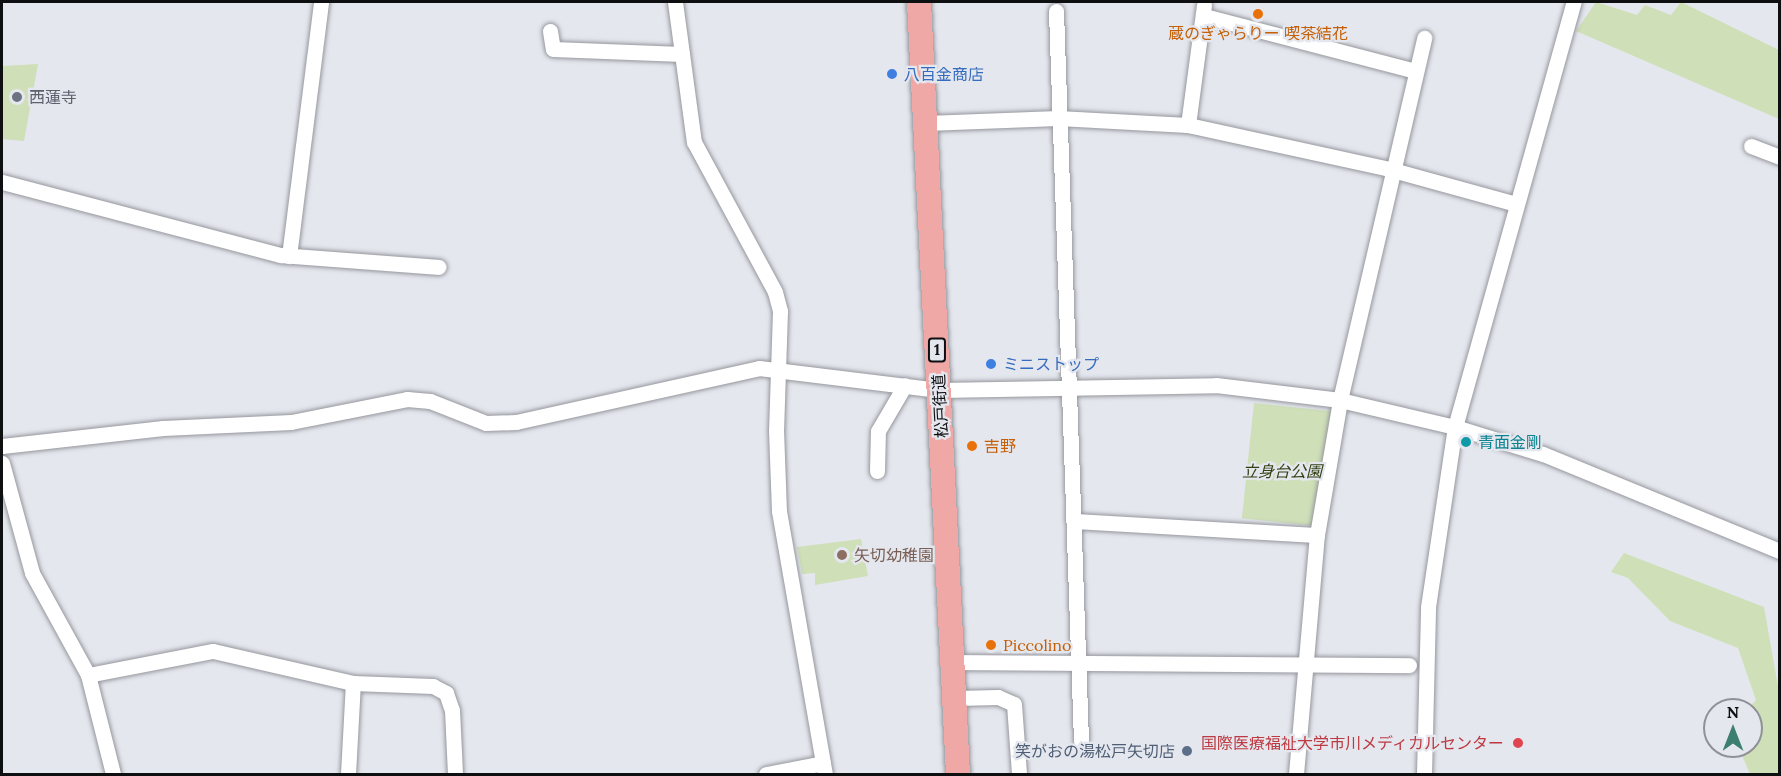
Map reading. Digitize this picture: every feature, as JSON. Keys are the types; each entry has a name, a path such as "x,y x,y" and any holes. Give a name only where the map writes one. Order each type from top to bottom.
{"main road":[{"name":"松戸街道","path":"919,2 956,698 958,774"}],"street":[{"path":"289,256 321,2"},
{"path":"675,2 701,162 775,292 782,324 779,511 824,769 766,774"},
{"path":"1424,774 1428,607 1455,427 1574,2"},
{"path":"1188,125 1204,10 1414,71"},
{"path":"1056,11 1058,118 1081,664 1081,741"},
{"path":"550,32 553,49 682,54"},
{"path":"1296,774 1317,535 1340,400 1389,169 1424,38"},
{"path":"926,123 1058,118 1188,125 1389,169 1516,204"},
{"path":"1751,146 1779,157"},
{"path":"2,182 289,256 439,267"},
{"path":"2,446 163,428 291,422 407,399 430,401 486,423 516,422 728,372 780,370 939,390 1216,386 1340,400 1455,427 1543,454 1779,551"},
{"path":"877,471 879,431 905,385"},
{"path":"2,463 32,573 88,675 107,773"},
{"path":"1074,521 1317,535"},
{"path":"88,675 213,651 353,683 433,686 446,693 455,774"},
{"path":"954,662 1409,665"},
{"path":"348,774 353,683"},
{"path":"956,698 998,697 1014,704 1019,774"}],"green space":[{"path":"1596,2 1637,15 1645,5 1671,15 1681,2 1779,50 1779,119 1576,31"},
{"path":"38,64 24,141 2,139 2,66"},
{"name":"立身台公園","path":"1254,403 1332,411 1319,527 1242,518"},
{"path":"861,539 868,576 815,585 815,573 802,574 797,547"},
{"path":"1624,553 1764,607 1779,692 1779,774 1750,774 1743,758 1763,758 1763,698 1755,698 1738,648 1670,621 1628,578 1611,572"}],"place":[{"name":"蔵のぎゃらりー 喫茶結花","path":"1258,14"},
{"name":"八百金商店","path":"892,74"},
{"name":"西蓮寺","path":"17,97"},
{"name":"ミニストップ","path":"991,364"},
{"name":"青面金剛","path":"1466,442"},
{"name":"吉野","path":"972,446"},
{"name":"矢切幼稚園","path":"842,555"},
{"name":"Piccolino","path":"991,645"},
{"name":"国際医療福祉大学市川メディカルセンター","path":"1518,743"},
{"name":"笑がおの湯松戸矢切店","path":"1187,751"}]}
